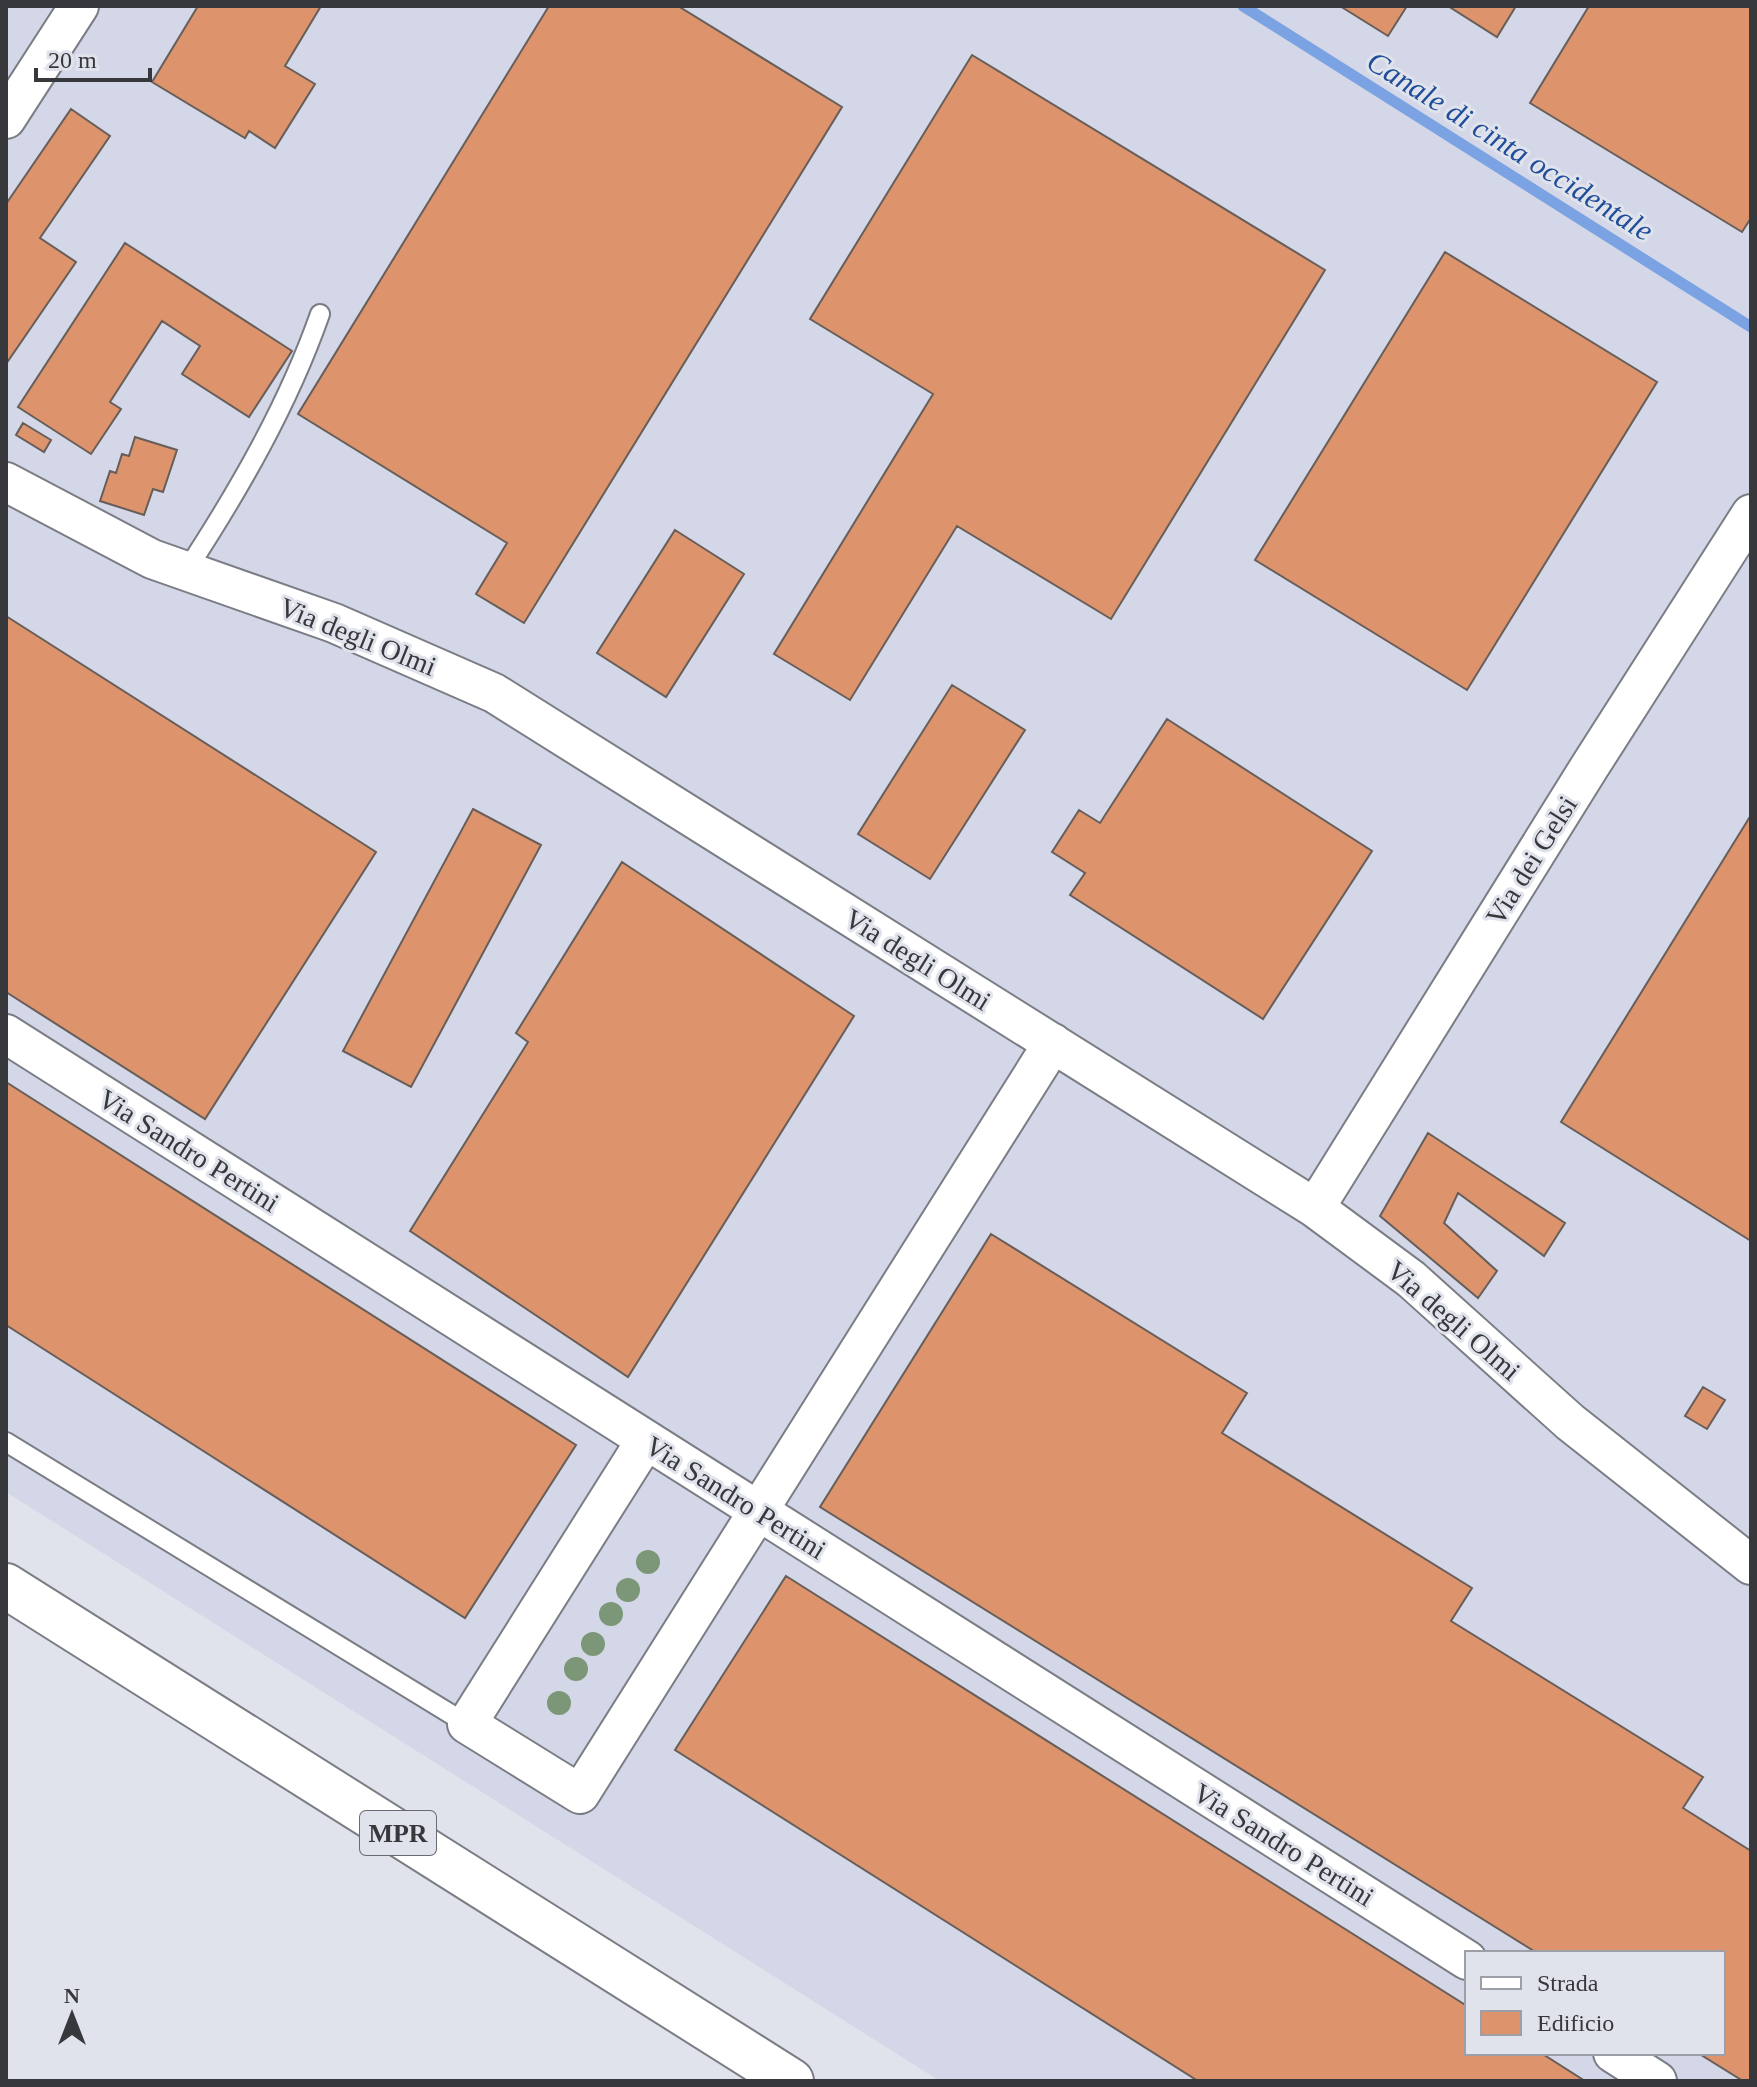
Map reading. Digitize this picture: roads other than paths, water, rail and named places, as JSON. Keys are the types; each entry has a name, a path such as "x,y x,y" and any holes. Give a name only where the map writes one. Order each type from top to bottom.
{"main road":[{"name":"MPR","path":"6,1586 791,2081"}],"street":[{"path":"6,119 79,6"},
{"name":"Via degli Olmi","path":"6,482 152,559 334,623 494,693 1315,1208 1411,1279 1570,1422 1751,1565"},
{"name":"Via dei Gelsi","path":"1315,1208 1751,514"},
{"name":"Via Sandro Pertini","path":"6,1034 1465,1959"},
{"path":"646,1440 467,1724 580,1794 1053,1043"},
{"path":"1616,2055 1657,2081"}],"lane":[{"path":"186,571 257,454 305,356 320,314"},
{"path":"6,1442 467,1724"}],"waterway":[{"name":"Canale di cinta occidentale","path":"1243,6 1751,327"}]}
